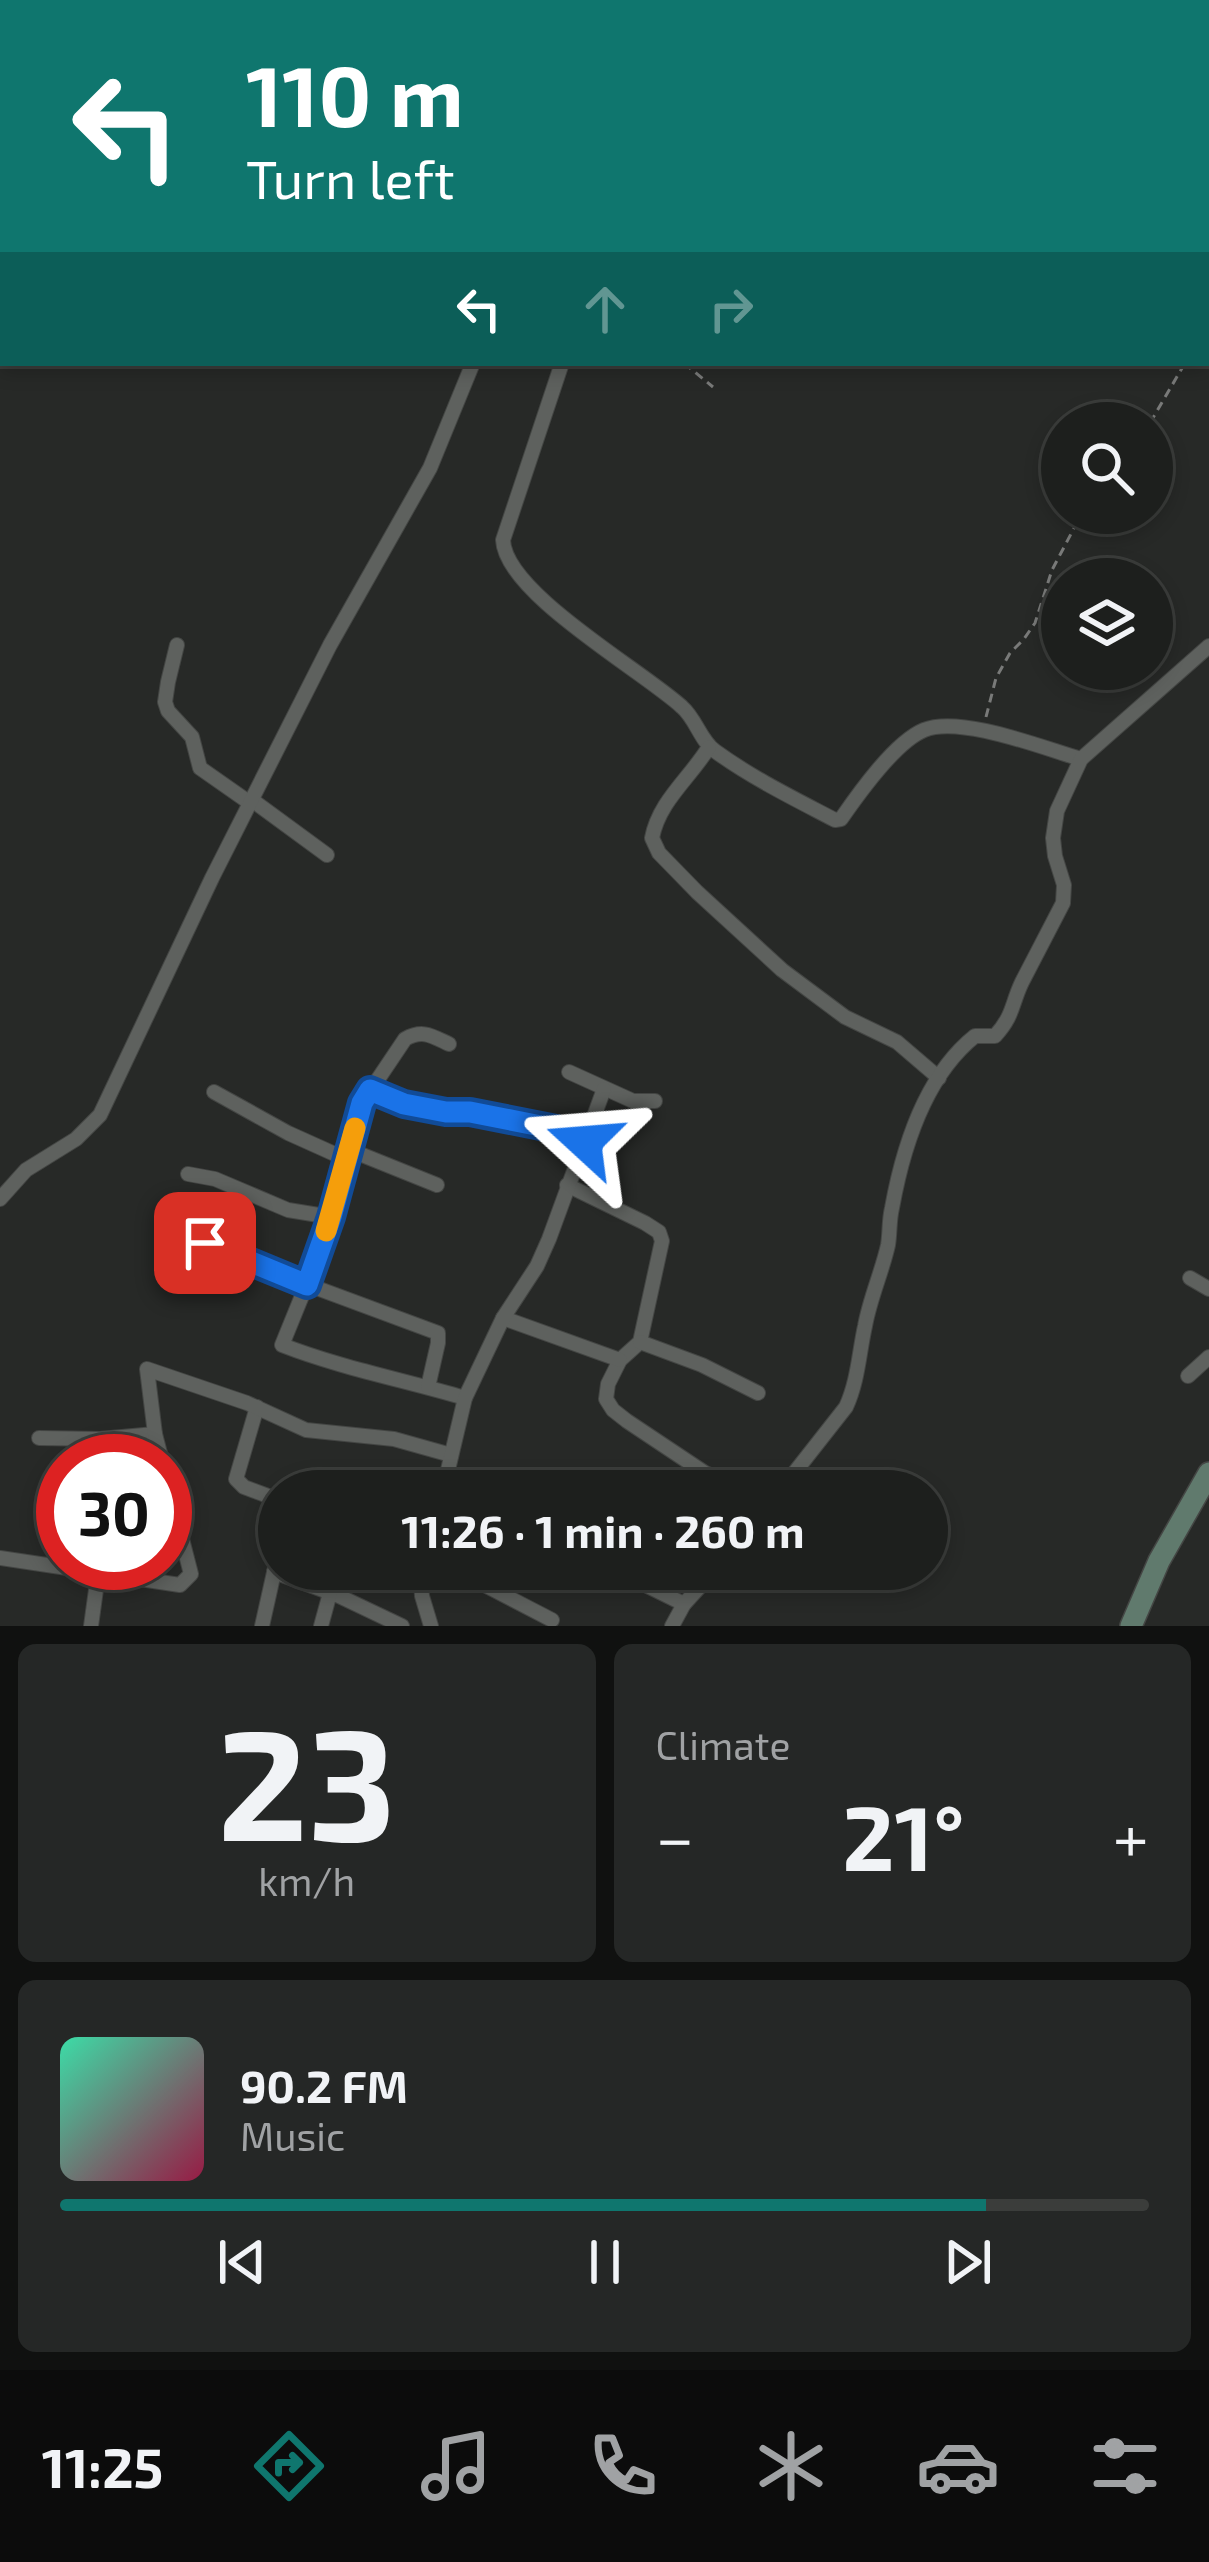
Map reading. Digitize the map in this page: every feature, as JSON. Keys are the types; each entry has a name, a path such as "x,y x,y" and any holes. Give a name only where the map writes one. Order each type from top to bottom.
{"main road":[{"path":"1131,1626 1159,1561 1209,1473"}],"street":[{"path":"0,1199 26,1170 76,1138 100,1115 330,645 430,468 472,366"},
{"path":"561,366 502,540 505,554 547,603 692,716 709,747 836,820 841,820 887,760 928,728 983,731 1081,759"},
{"path":"177,644 165,702 191,737 200,768 327,855"},
{"path":"796,1470 853,1392 866,1320 888,1244 890,1214 915,1121 962,1046 975,1036 995,1036 1006,1023 1057,918 1064,886 1053,838 1057,811 1081,759 1209,646"},
{"path":"709,747 664,804 652,838 658,853 782,970 845,1017 897,1042 939,1078"},
{"path":"449,1044 424,1032 405,1039 362,1103 331,1217 282,1345 465,1398"},
{"path":"569,1072 633,1100 655,1101"},
{"path":"448,1470 465,1398 503,1318 543,1252 604,1089"},
{"path":"370,1090 404,1104 556,1129 584,1142"},
{"path":"214,1092 234,1106 349,1155 436,1185"},
{"path":"188,1174 215,1179 288,1210 331,1217"},
{"path":"567,1185 659,1232 662,1241 640,1342 620,1360 606,1399 613,1410 701,1470"},
{"path":"184,1238 438,1334 428,1387"},
{"path":"1190,1278 1209,1289"},
{"path":"503,1318 620,1360"},
{"path":"640,1342 758,1393"},
{"path":"1188,1376 1209,1357"},
{"path":"155,1434 147,1370 257,1407 306,1430 394,1439 451,1455"},
{"path":"257,1407 236,1479 258,1491"},
{"path":"0,1558 36,1564"},
{"path":"91,1626 96,1590"},
{"path":"262,1626 270,1590"},
{"path":"322,1590 402,1626"},
{"path":"422,1590 430,1626"},
{"path":"494,1590 552,1620"},
{"path":"655,1590 683,1604"},
{"path":"672,1626 696,1590"},
{"path":"321,1626 330,1593"}],"path":[{"path":"688,366 712,387"},
{"path":"1162,402 1183,366"},
{"path":"983,731 996,678 1035,623 1052,570 1071,534"}],"slow traffic":[{"path":"326,1231 355,1128"}],"route":[{"path":"205,1243 307,1285 362,1103 370,1090 404,1104 556,1129 584,1142"}]}
